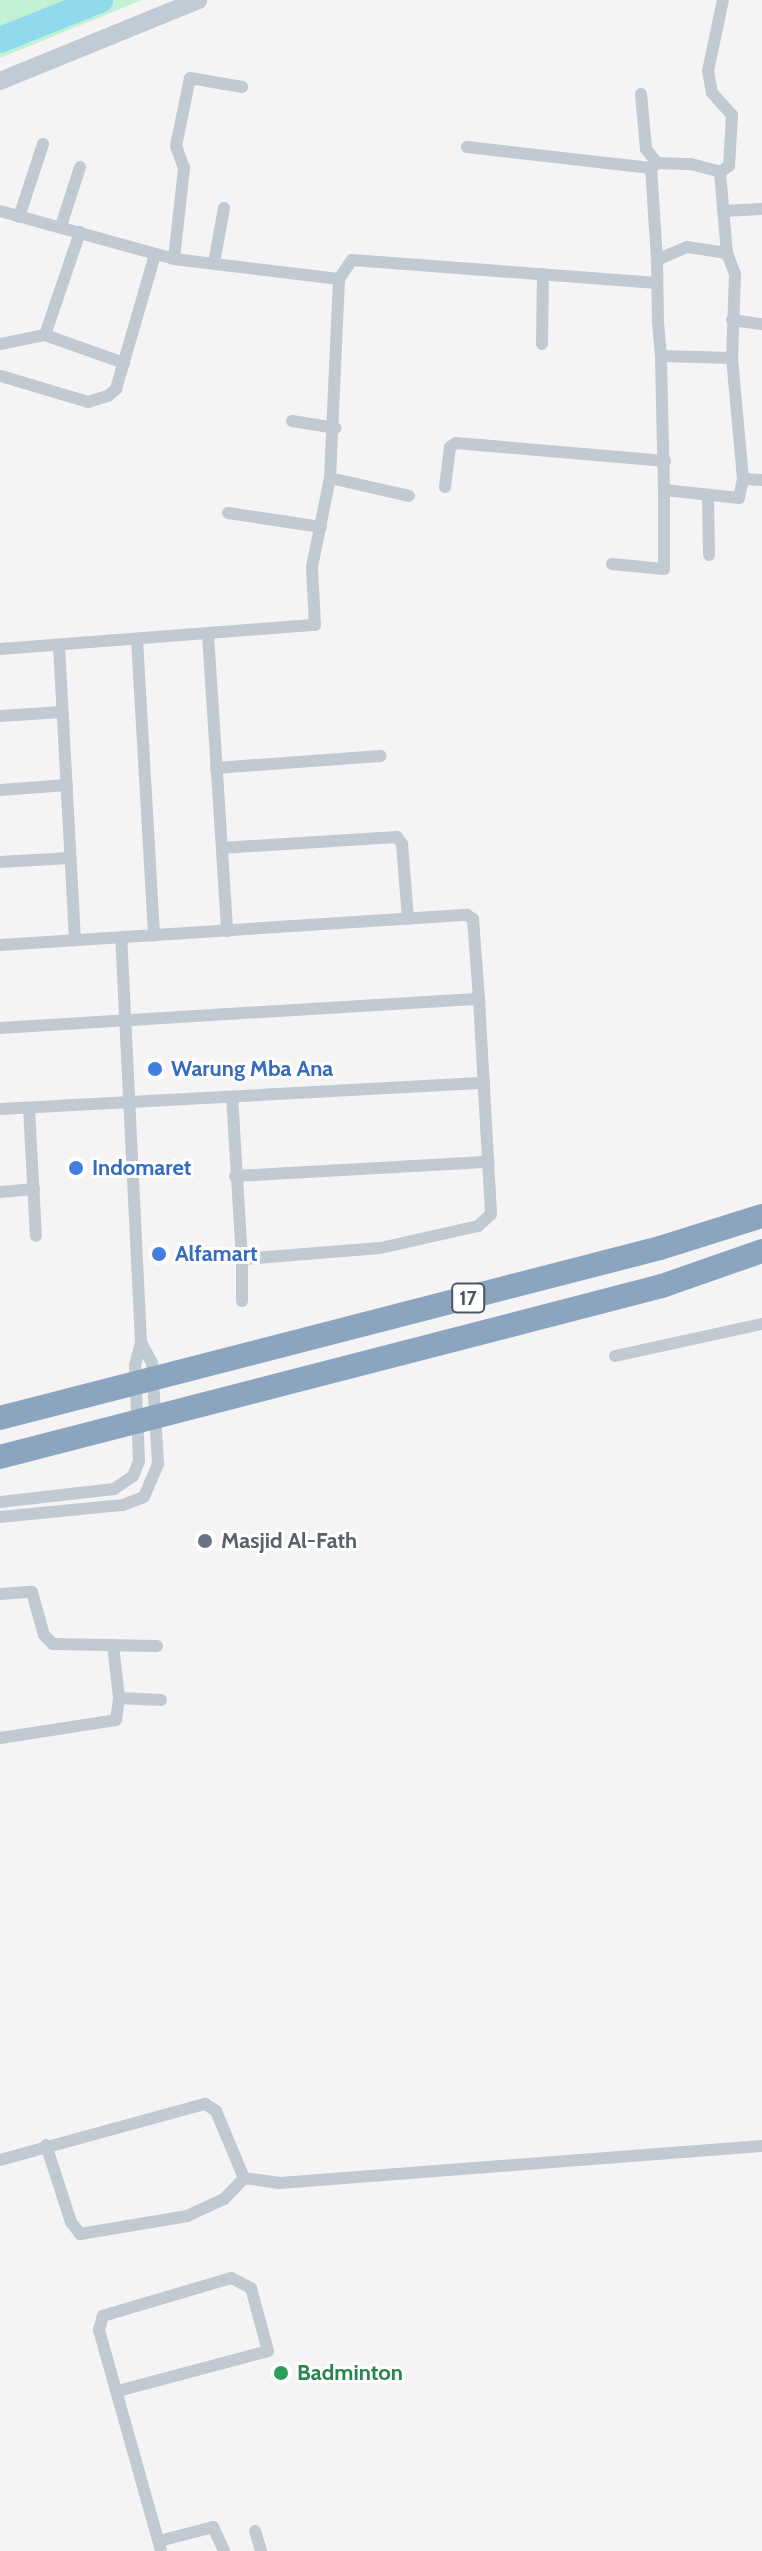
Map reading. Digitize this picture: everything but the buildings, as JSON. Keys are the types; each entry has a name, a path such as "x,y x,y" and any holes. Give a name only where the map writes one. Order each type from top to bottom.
{"highway":[{"name":"17","path":"0,1418 173,1376 762,1216"},
{"name":"17","path":"0,1457 662,1286 762,1251"}],"main road":[{"path":"0,81 198,0"}],"street":[{"path":"467,147 720,172 729,166 732,115 712,93 708,71 723,0"},
{"path":"174,259 184,168 176,146 190,78 242,87"},
{"path":"612,564 664,569 665,461 654,166 646,149 641,94"},
{"path":"19,217 43,144"},
{"path":"61,226 80,167"},
{"path":"664,490 739,498 743,479 732,358 735,274 727,253 720,172"},
{"path":"214,263 224,208"},
{"path":"723,211 762,209"},
{"path":"0,212 174,259 339,279"},
{"path":"45,335 80,232"},
{"path":"657,260 687,247 727,253"},
{"path":"1,376 99,401 116,389 155,255"},
{"path":"0,649 315,625 312,567 330,478 335,428 341,269 364,257 657,283"},
{"path":"542,344 543,274"},
{"path":"732,320 762,324"},
{"path":"0,344 45,335 124,363"},
{"path":"661,356 732,358"},
{"path":"292,421 335,428"},
{"path":"445,487 450,447 456,443 665,461"},
{"path":"330,478 409,496"},
{"path":"743,479 762,480"},
{"path":"708,496 709,555"},
{"path":"228,513 321,527"},
{"path":"208,634 227,931"},
{"path":"137,639 154,936"},
{"path":"59,645 75,941"},
{"path":"0,716 62,712"},
{"path":"216,768 381,756"},
{"path":"0,790 67,785"},
{"path":"222,848 397,837 402,844 408,919"},
{"path":"0,862 70,858"},
{"path":"0,945 471,916 479,999 491,1214 478,1226 380,1248 242,1259"},
{"path":"0,1502 114,1489 133,1476 139,1461 135,1365 141,1342 121,938"},
{"path":"0,1028 479,999"},
{"path":"0,1109 484,1083"},
{"path":"232,1097 242,1301"},
{"path":"29,1108 36,1236"},
{"path":"235,1176 489,1162"},
{"path":"0,1192 34,1189"},
{"path":"615,1356 762,1324"},
{"path":"0,1517 123,1505 144,1497 158,1464 152,1363 141,1342"},
{"path":"0,1594 32,1592 44,1635 53,1644 157,1646"},
{"path":"0,1738 116,1720 121,1715 113,1645"},
{"path":"119,1698 161,1700"},
{"path":"0,2160 205,2104 216,2111 244,2178"},
{"path":"46,2145 71,2222 80,2234 187,2216 224,2199 244,2178"},
{"path":"244,2178 280,2183 762,2146"},
{"path":"118,2391 268,2351 251,2288 231,2278 103,2316 99,2330 160,2546 213,2527 224,2551"},
{"path":"255,2531 257,2550"}],"green space":[{"path":"0,0 142,0 0,58"}],"waterway":[{"path":"0,40 100,0"}],"place":[{"name":"Warung Mba Ana","path":"155,1069"},
{"name":"Indomaret","path":"76,1168"},
{"name":"Alfamart","path":"159,1254"},
{"name":"Masjid Al-Fath","path":"205,1541"},
{"name":"Badminton","path":"281,2373"}]}
